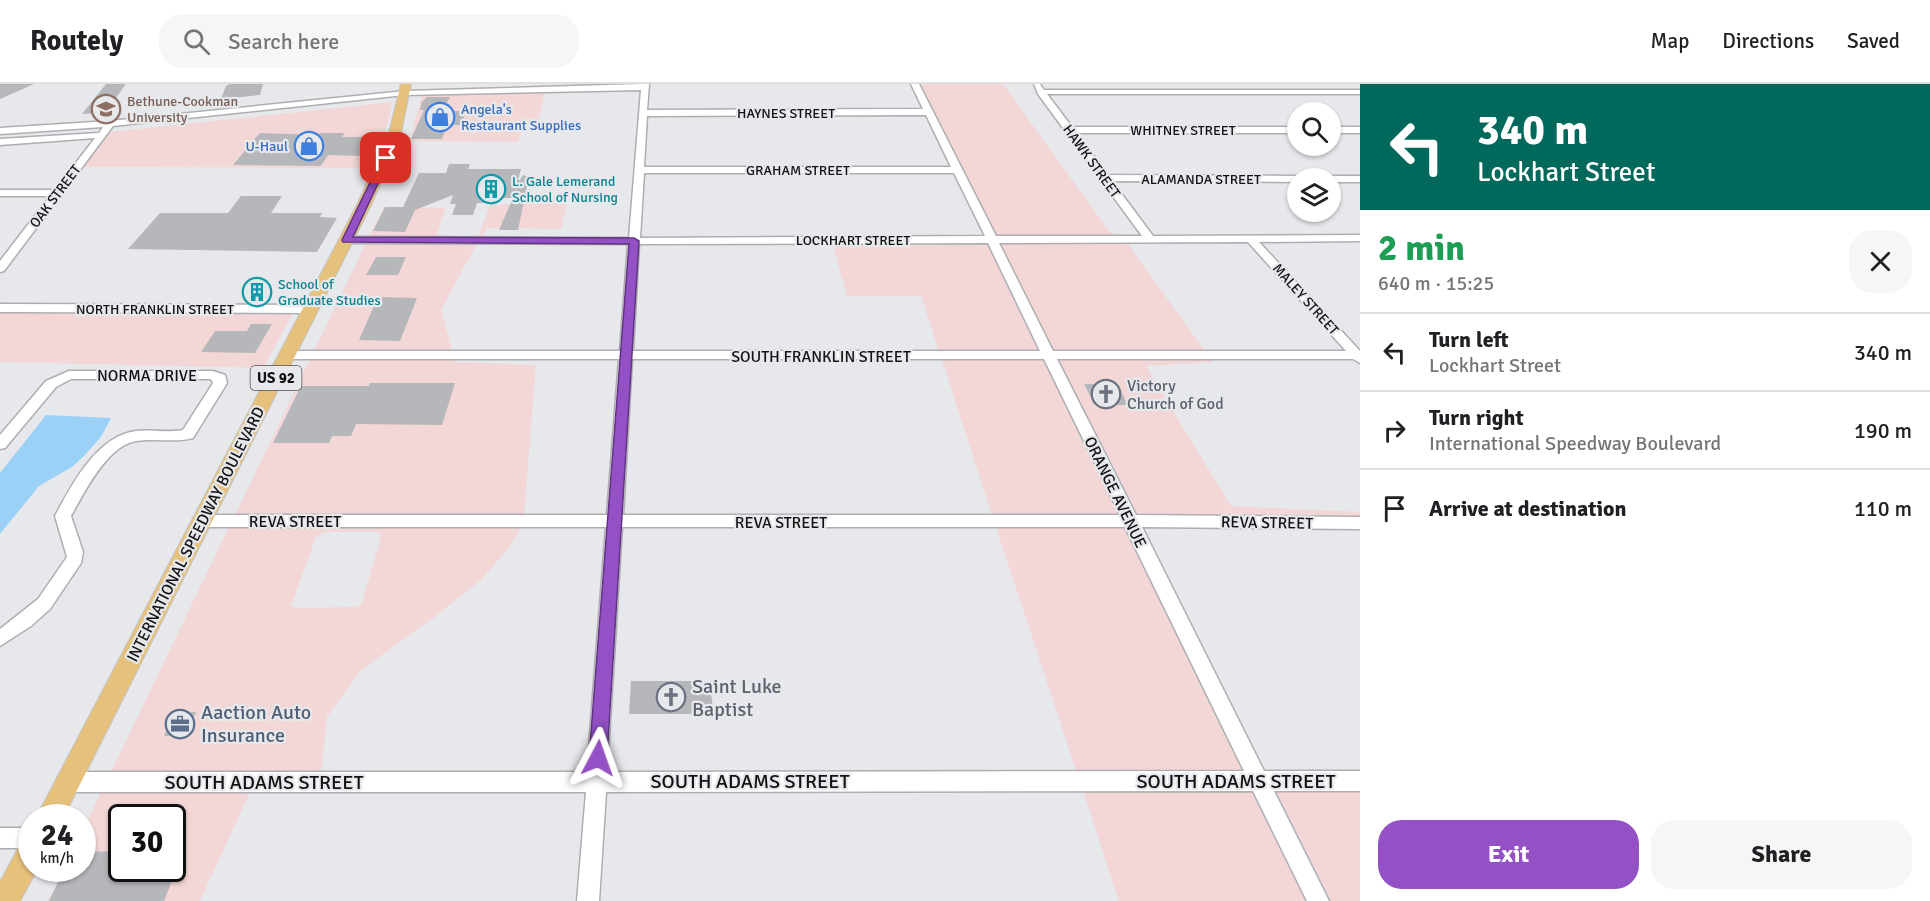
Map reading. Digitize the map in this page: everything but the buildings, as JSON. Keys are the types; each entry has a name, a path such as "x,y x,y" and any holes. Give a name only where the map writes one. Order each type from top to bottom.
{"main road":[{"name":"INTERNATIONAL SPEEDWAY BOULEVARD","path":"56,804 347,240 386,158 399,120 405,88"},
{"path":"5,901 18,877"}],"street":[{"name":"ORANGE AVENUE","path":"915,84 1318,901"},
{"path":"1134,84 1142,92"},
{"path":"1312,84 1323,92"},
{"path":"0,131 110,124 405,88 645,86 588,901"},
{"path":"1038,88 1142,92 1360,92"},
{"name":"HAWK STREET","path":"1038,88 1149,238"},
{"name":"HAYNES STREET","path":"643,113 929,112"},
{"name":"OAK STREET","path":"0,269 110,124"},
{"name":"WHITNEY STREET","path":"1070,130 1287,130"},
{"path":"1341,130 1360,130"},
{"path":"0,142 102,135"},
{"name":"GRAHAM STREET","path":"639,170 957,170"},
{"name":"ALAMANDA STREET","path":"1105,178 1287,179"},
{"path":"1341,179 1360,179"},
{"path":"0,193 56,193"},
{"name":"LOCKHART STREET","path":"347,240 1360,238"},
{"name":"MALEY STREET","path":"1251,239 1358,357"},
{"path":"0,251 14,251"},
{"name":"NORTH FRANKLIN STREET","path":"0,308 311,309"},
{"name":"SOUTH FRANKLIN STREET","path":"287,356 472,354 1358,357"},
{"name":"NORMA DRIVE","path":"0,638 28,622 40,611 62,581 75,558 76,548 62,523 63,516 104,455 112,446 125,438 188,434 220,383 220,378 213,375 69,375 51,384 7,427"},
{"path":"0,444 7,427"},
{"name":"REVA STREET","path":"202,521 1360,523"},
{"name":"SOUTH ADAMS STREET","path":"67,782 1360,781"},
{"path":"0,838 18,838"}],"shaded area":[{"path":"919,84 1003,84 1109,231 1116,235 996,237"},
{"path":"545,91 538,124 524,125 518,142 410,141 422,94"},
{"path":"393,102 380,151 369,173 370,169 366,168 81,167 109,132"},
{"path":"567,203 561,229 487,228 481,238 369,237 384,207 445,208 437,235 473,237 479,235 490,205"},
{"path":"1124,241 1205,351 1054,352 999,243"},
{"path":"366,243 477,243 441,310 452,350 314,351"},
{"path":"832,243 987,243 1040,352 939,352 921,296 847,296"},
{"path":"0,312 293,313 263,368 0,362"},
{"path":"454,358 455,362 536,365 524,515 235,515 310,359"},
{"path":"1211,359 1213,362 1146,366 1231,506 1360,512 1360,517 1136,515 1058,360"},
{"path":"942,360 1044,360 1119,515 992,515"},
{"path":"229,527 521,528 508,549 481,580 360,671 327,717 321,772 111,772","holes":["325,532 382,534 362,603 357,607 297,608 291,606 316,537"]},
{"path":"996,527 1125,527 1243,771 1076,771"},
{"path":"1083,791 1253,791 1306,901 1119,901"},
{"path":"1275,791 1360,792 1360,901 1330,901"},
{"path":"101,792 250,792 200,901 48,901 58,882 96,882 95,804"}],"water":[{"path":"46,415 111,418 101,437 84,456 72,467 39,486 0,534 0,473"}],"place":[{"name":"Bethune-Cookman University","path":"106,109"},
{"name":"Angela's Restaurant Supplies","path":"440,117"},
{"name":"U-Haul","path":"309,146"},
{"name":"L. Gale Lemerand School of Nursing","path":"491,189"},
{"name":"School of Graduate Studies","path":"257,292"},
{"name":"Victory Church of God","path":"1106,394"},
{"name":"Saint Luke Baptist","path":"671,697"},
{"name":"Aaction Auto Insurance","path":"180,724"}],"route":[{"path":"386,158 347,240 634,241 598,758"}]}
